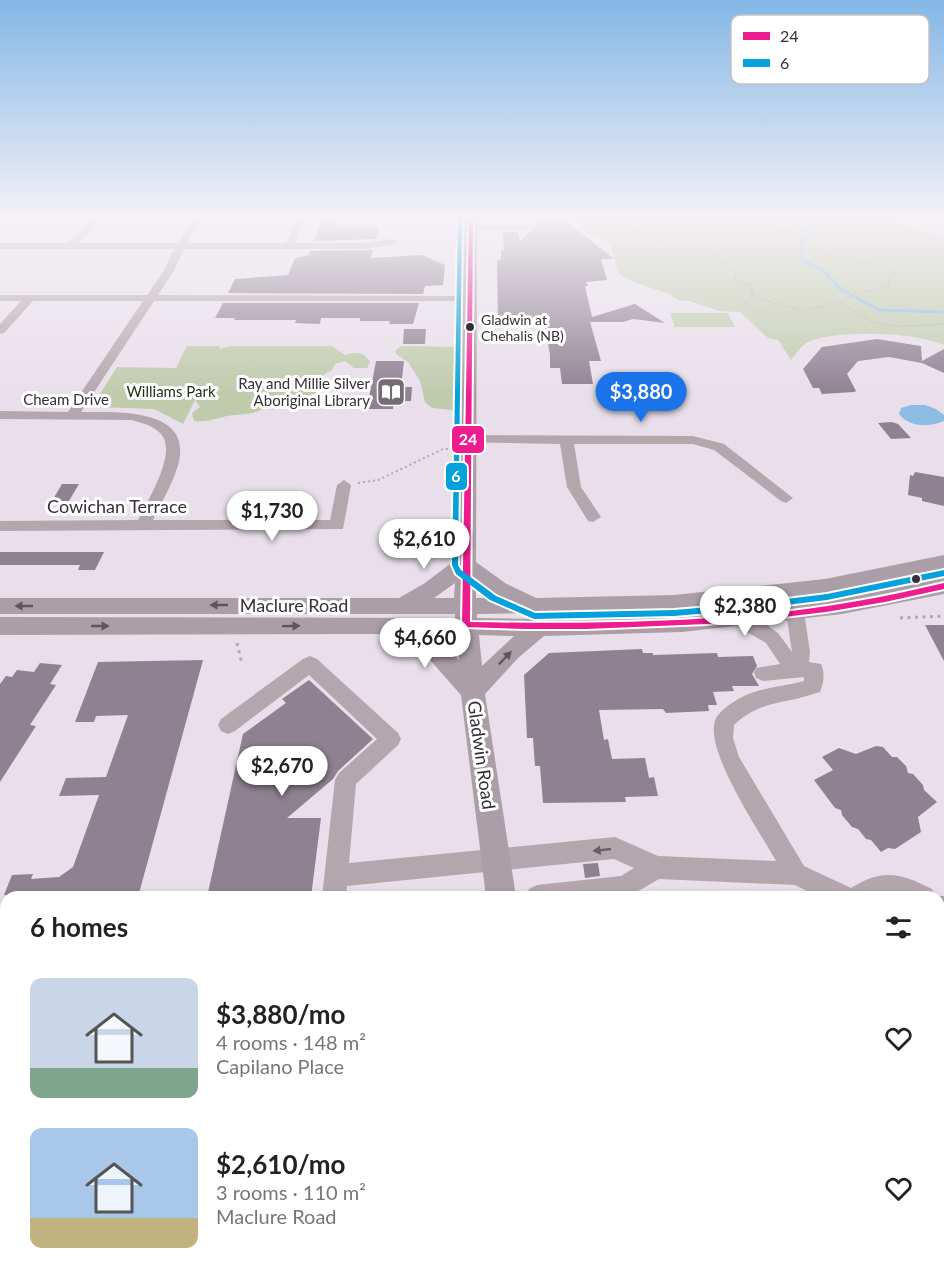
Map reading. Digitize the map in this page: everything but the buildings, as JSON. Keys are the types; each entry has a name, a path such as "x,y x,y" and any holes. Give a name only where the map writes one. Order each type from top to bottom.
{"main road":[{"name":"Gladwin Road","path":"470,277 466,616 473,691 500,891"},
{"name":"Maclure Road","path":"537,617 825,587 944,562"},
{"path":"465,564 537,617 510,652 473,691 400,615 465,564"},
{"name":"Maclure Road","path":"0,606 537,617 682,623 842,606 944,586"},
{"name":"Maclure Road","path":"0,626 233,626 400,615"}],"street":[{"path":"72,415 165,277"},
{"path":"0,298 469,297"},
{"path":"0,331 30,298"},
{"name":"Cheam Drive","path":"0,415 132,416 147,418 170,433 175,444 174,458 143,525"},
{"path":"566,439 574,487 593,517"},
{"path":"467,444 566,439 693,440 719,447 786,498"},
{"name":"Cowichan Terrace","path":"0,526 337,525 345,485"},
{"path":"795,612 801,652 798,669"},
{"path":"737,618 772,638 783,656 798,669"},
{"path":"228,725 310,664 391,739 346,780 335,887 496,861 615,848 657,867 796,874 831,891"},
{"path":"763,673 814,669 813,686 799,692 759,699 738,709 724,722 723,738 730,760 796,874"},
{"path":"589,891 624,887 657,867"},
{"path":"867,891 873,886 884,886 904,887 912,891"}],"path":[{"path":"736,277 734,279 751,285 752,294 745,304 759,316"},
{"path":"752,294 757,298 802,311 811,310 825,304 840,302 853,294 888,287 889,279 892,277"},
{"path":"840,302 854,314 877,325 905,328 944,324"},
{"path":"345,485 378,480 443,449 467,444"},
{"path":"900,618 944,616"},
{"path":"233,626 242,664"}],"green space":[{"path":"623,277 944,277 944,345 896,335 840,335 807,342 791,360 778,340 768,338 740,312 719,311 689,301 680,301 669,294"},
{"path":"670,313 728,313 735,327 675,327"},
{"name":"Williams Park","path":"187,346 220,346 219,349 231,346 332,346 345,355 362,354 370,362 367,368 354,368 345,361 335,364 332,370 323,375 325,387 303,398 289,394 256,412 207,421 194,421 192,413 200,407 195,400 183,424 154,409 97,407 94,403 117,367 176,368"},
{"path":"402,346 465,347 462,411 432,408 425,402 420,381 408,362 396,354 396,350"}],"water":[{"path":"925,405 936,409 944,415 944,421 926,425 909,422 899,414 901,408"}],"waterway":[{"path":"829,277 839,288 879,310 944,312"}],"transit line":[{"name":"6","path":"459,277 455,565 458,572 493,598 534,616 674,613 827,597 944,573"},
{"name":"24","path":"470,277 466,625 586,626 707,622 826,609 944,586"}],"place":[{"name":"Gladwin at Chehalis (NB)","path":"470,327"},
{"name":"Ray and Millie Silver Aboriginal Library","path":"391,392"}]}
